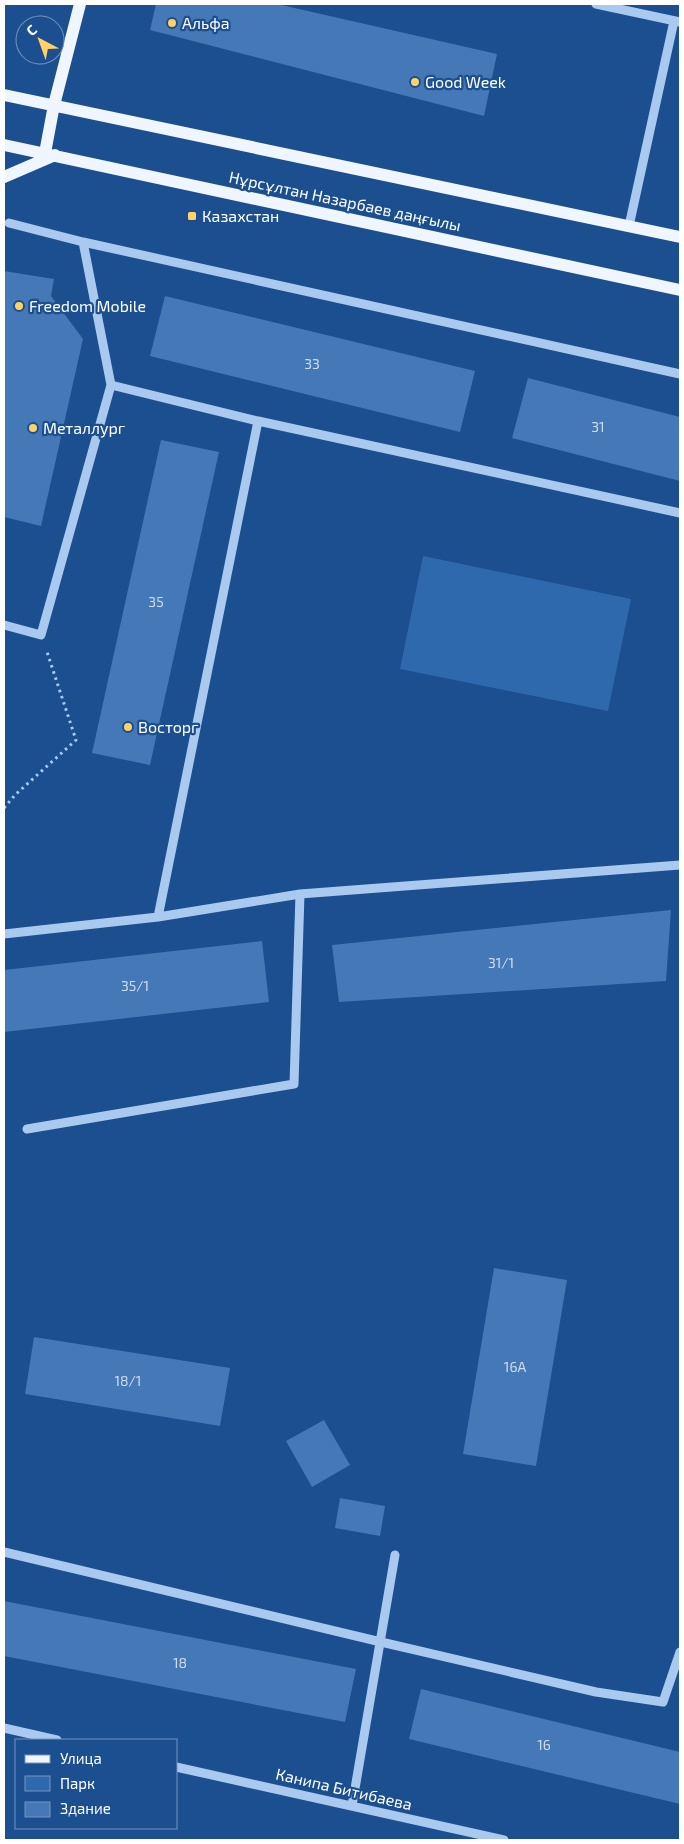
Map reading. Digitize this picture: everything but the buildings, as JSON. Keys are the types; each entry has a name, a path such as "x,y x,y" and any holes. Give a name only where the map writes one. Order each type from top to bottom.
{"main road":[{"path":"4,177 50,154 54,105 80,4"},
{"name":"Нұрсұлтан Назарбаев даңғылы","path":"4,94 680,237"},
{"name":"Нұрсұлтан Назарбаев даңғылы","path":"4,145 680,290"}],"street":[{"path":"596,4 677,21 629,226"},
{"path":"8,223 83,242 680,374"},
{"path":"4,625 42,635 111,385 83,242"},
{"path":"111,385 258,421 680,513"},
{"path":"158,917 258,421"},
{"path":"4,934 158,917 300,894 680,865"},
{"path":"27,1129 294,1084 300,894"},
{"path":"4,1552 596,1692 663,1702 680,1652"},
{"path":"352,1806 396,1555"},
{"path":"4,1728 53,1739"},
{"name":"Канипа Битибаева","path":"178,1767 352,1806 467,1836 504,1840"}],"path":[{"path":"4,808 15,795 76,740 42,635"}],"green space":[{"path":"423,556 631,599 608,711 400,669"}],"place":[{"name":"Альфа","path":"172,23"},
{"name":"Good Week","path":"415,82"},
{"name":"Казахстан","path":"192,216"},
{"name":"Freedom Mobile","path":"19,306"},
{"name":"Металлург","path":"33,428"},
{"name":"Восторг","path":"128,727"}]}
